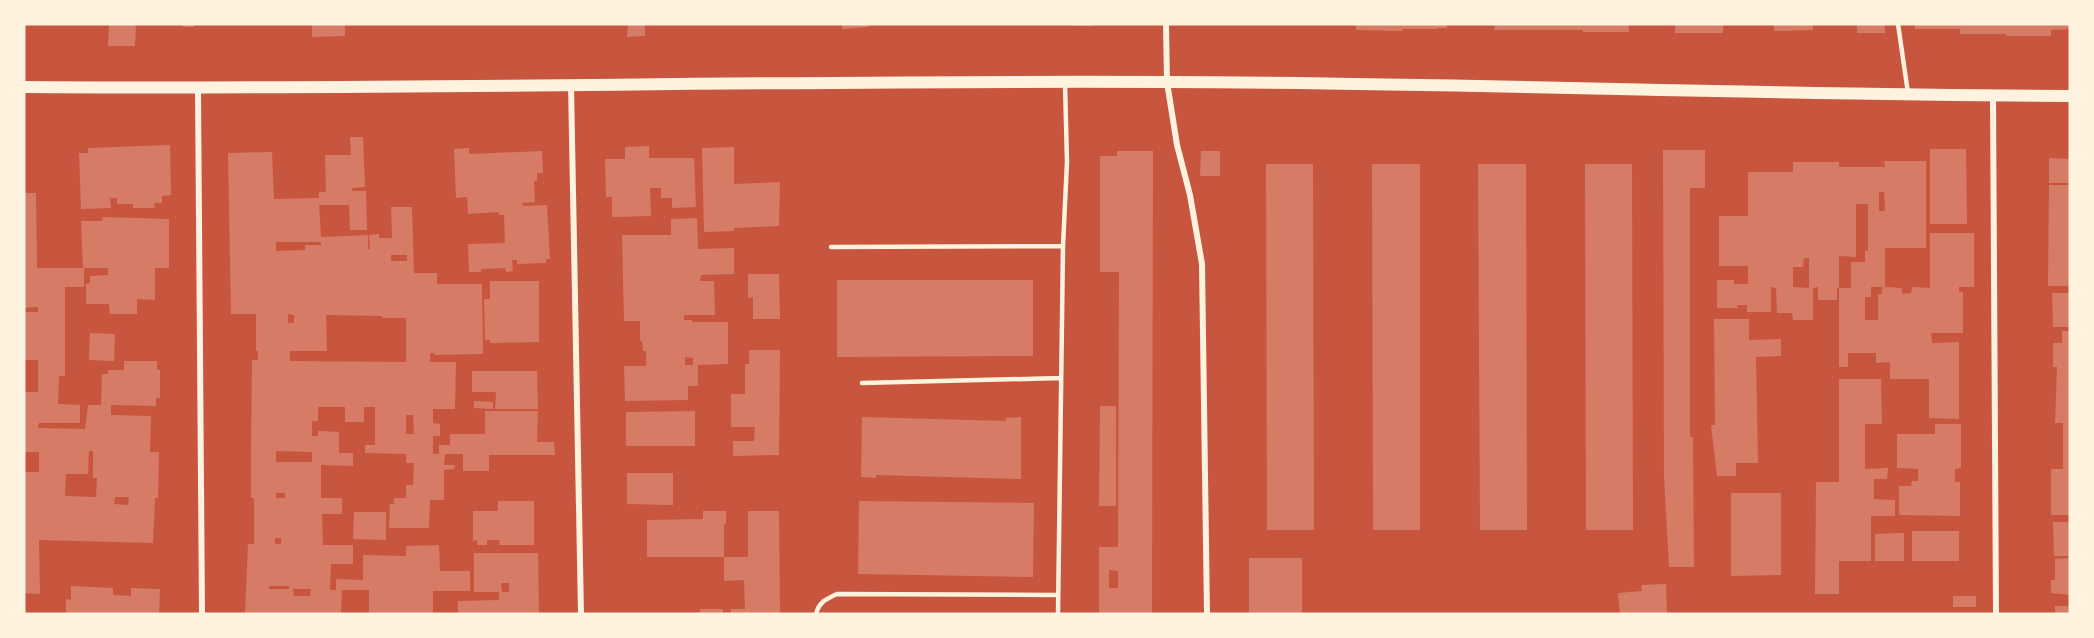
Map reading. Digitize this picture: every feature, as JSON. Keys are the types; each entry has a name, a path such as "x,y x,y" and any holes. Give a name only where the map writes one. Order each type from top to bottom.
{"main road":[{"path":"24,87 1167,82 2070,96"}],"street":[{"path":"1166,24 1167,82 1177,145 1190,195 1202,264 1207,614"},
{"path":"572,84 581,614"},
{"path":"198,88 202,614"},
{"path":"1993,96 1996,614"}],"lane":[{"path":"1898,24 1908,94"},
{"path":"1058,614 1063,246 1067,162 1065,82"},
{"path":"831,248 1063,246"},
{"path":"862,383 1061,378"},
{"path":"816,614 823,600 837,594 1058,595"}],"building":[{"path":"109,24 136,24 135,46 108,46"},
{"path":"183,24 194,24 194,27 183,27"},
{"path":"312,24 345,24 345,36 312,37"},
{"path":"628,24 645,24 645,36 627,37"},
{"path":"842,24 868,24 869,27 842,29"},
{"path":"1073,24 1091,24 1091,26 1073,26"},
{"path":"1356,24 1447,24 1447,28 1402,29 1402,31 1356,30"},
{"path":"1495,24 1629,24 1629,32 1494,30"},
{"path":"1675,24 1723,24 1723,33 1675,33"},
{"path":"1774,24 1813,24 1813,30 1774,31"},
{"path":"1857,24 1885,24 1885,33 1857,33"},
{"path":"1915,24 2070,24 2070,29 2051,30 2051,36 2006,36 2006,34 1960,34 1960,29 1915,29"},
{"path":"350,137 363,137 365,187 352,188 352,191 366,191 367,230 350,230 349,205 319,205 321,237 368,235 368,249 370,249 369,235 379,234 379,238 392,238 391,207 412,207 414,273 437,273 437,284 482,284 483,354 434,355 430,353 430,362 456,362 455,409 433,409 433,423 440,424 440,436 433,436 433,454 439,454 439,445 450,445 450,434 485,434 485,411 538,411 537,442 554,442 555,455 489,455 489,471 463,471 463,454 445,454 444,465 455,465 454,469 444,470 444,500 430,500 429,528 389,528 390,504 394,504 394,498 406,498 406,485 413,485 414,463 406,463 406,454 365,453 365,445 375,445 375,407 364,407 364,422 345,422 345,407 318,407 318,421 312,421 312,436 318,436 318,431 339,432 339,453 353,453 353,466 321,465 321,498 342,498 342,514 322,514 323,545 353,545 353,564 331,564 330,590 336,590 336,579 363,580 363,555 406,556 406,546 439,545 440,571 470,571 470,591 433,591 433,614 369,614 369,590 342,590 341,614 245,614 248,544 254,544 254,498 251,498 252,360 258,360 258,351 256,351 256,314 231,314 228,153 272,152 274,199 319,198 319,192 326,192 325,155 351,155","holes":["276,242 321,242 321,245 305,245 305,250 276,251","391,255 407,255 407,261 391,261","288,314 294,315 294,323 288,323","326,315 406,318 406,362 290,361 290,351 327,351","406,415 413,415 414,434 406,434","276,451 312,452 312,462 276,462","276,493 285,493 285,498 276,498","275,538 281,538 281,544 275,544","269,586 289,586 289,589 269,589","293,589 311,589 310,596 294,596"]},
{"path":"170,145 171,195 162,196 162,203 154,203 155,208 133,208 133,204 117,204 117,198 110,198 111,208 81,209 79,153 88,153 88,148"},
{"path":"649,146 649,158 694,158 696,207 672,208 672,198 661,198 661,188 650,188 651,216 612,217 612,197 606,197 605,159 625,159 625,147"},
{"path":"734,147 734,184 780,182 779,226 704,232 702,148"},
{"path":"469,148 469,154 542,151 543,173 537,173 537,181 534,181 535,202 522,203 523,206 547,205 550,259 546,259 546,263 517,264 517,260 512,260 513,271 506,272 505,268 469,272 468,244 505,243 504,215 499,215 499,212 468,214 467,197 456,198 454,149"},
{"path":"1930,149 1966,149 1967,224 1930,224"},
{"path":"1663,150 1705,150 1705,188 1690,188 1690,437 1693,437 1694,567 1669,567 1664,477"},
{"path":"1117,151 1153,151 1152,614 1099,614 1099,547 1118,547 1119,272 1100,272 1100,156 1117,156","holes":["1109,570 1118,571 1118,588 1109,588"]},
{"path":"1201,151 1220,151 1220,176 1200,176"},
{"path":"2049,158 2070,159 2070,183 2049,183"},
{"path":"1884,161 1926,161 1926,248 1885,248 1885,287 1902,288 1902,294 1911,293 1912,287 1930,288 1930,233 1974,233 1974,287 1959,287 1959,292 1963,292 1963,333 1931,333 1932,343 1959,342 1959,419 1929,418 1929,379 1890,379 1890,362 1876,363 1876,353 1848,353 1848,367 1839,367 1839,288 1837,288 1837,300 1818,300 1818,287 1813,288 1813,320 1793,320 1792,313 1777,313 1776,288 1771,287 1771,312 1747,312 1747,305 1737,305 1738,308 1717,308 1717,280 1734,280 1734,284 1748,284 1748,266 1719,266 1719,216 1748,216 1748,172 1793,172 1793,162 1839,162 1839,167 1885,167","holes":["1879,192 1884,192 1885,211 1879,211","1856,204 1868,204 1868,251 1865,251 1865,262 1851,262 1851,288 1839,288 1839,256 1856,257","1804,258 1809,258 1809,288 1793,287 1793,267 1803,267","1871,287 1882,287 1882,294 1878,294 1878,320 1865,320 1865,297 1871,297"]},
{"path":"1266,164 1313,164 1314,530 1267,530"},
{"path":"1372,164 1420,164 1420,530 1373,530"},
{"path":"1478,164 1526,164 1527,530 1480,530"},
{"path":"1585,164 1632,164 1633,530 1586,530"},
{"path":"2049,185 2070,185 2070,286 2048,286"},
{"path":"24,193 36,193 37,268 84,268 84,287 65,287 65,376 59,376 58,404 80,405 80,423 39,423 38,428 85,429 88,405 101,405 102,374 108,374 108,370 124,370 124,361 157,361 157,370 160,370 160,398 156,398 156,406 111,405 111,415 151,416 150,452 159,452 158,498 155,498 153,543 39,540 40,594 24,593 24,472 39,472 39,452 24,452 24,392 38,392 38,360 24,360 24,312 38,312 38,307 24,308","holes":["89,451 93,451 93,478 97,478 96,497 65,496 66,474 88,474","115,497 129,497 128,505 114,504"]},
{"path":"103,217 169,219 169,268 155,268 155,300 137,299 137,314 110,314 109,304 86,304 86,284 90,283 90,276 108,275 108,268 83,268 81,221 102,221"},
{"path":"697,218 698,249 734,248 734,274 701,275 700,281 714,281 715,315 684,315 684,320 692,320 692,322 728,322 728,364 698,365 698,386 688,386 688,400 625,401 624,366 646,366 646,351 643,351 642,341 640,341 640,321 624,321 622,235 671,235 671,219","holes":["685,357 693,358 693,365 685,365"]},
{"path":"748,274 779,274 780,319 753,319 753,297 748,298"},
{"path":"837,280 1033,280 1033,356 837,357"},
{"path":"490,281 539,281 539,342 490,343 490,340 485,340 484,299 490,299"},
{"path":"2052,293 2070,293 2070,327 2053,327"},
{"path":"1714,319 1749,319 1749,340 1781,339 1781,356 1756,357 1758,463 1736,463 1736,476 1717,476 1711,425 1715,425"},
{"path":"2062,331 2070,331 2070,515 2051,515 2051,469 2063,469 2063,423 2055,423 2057,367 2053,367 2053,343 2062,343"},
{"path":"90,333 115,334 114,361 89,360"},
{"path":"749,350 780,350 779,455 733,456 733,441 754,441 755,427 731,427 731,394 745,394 745,364 749,364"},
{"path":"472,371 537,371 538,409 495,409 496,392 472,392"},
{"path":"1839,379 1881,379 1882,424 1865,424 1865,469 1888,468 1887,479 1874,479 1874,499 1895,500 1895,516 1871,516 1871,561 1839,561 1839,594 1815,594 1816,482 1839,482"},
{"path":"474,401 493,402 493,409 474,408"},
{"path":"1100,406 1116,406 1116,506 1099,506"},
{"path":"695,411 695,446 626,446 626,412"},
{"path":"862,417 1006,421 1006,418 1021,417 1021,479 876,475 876,478 861,477"},
{"path":"1935,424 1961,424 1961,468 1955,469 1955,482 1960,482 1960,516 1899,515 1899,486 1911,486 1912,481 1918,481 1918,469 1897,468 1897,434 1935,434"},
{"path":"627,473 673,473 673,505 627,504"},
{"path":"1731,493 1781,493 1781,575 1731,576"},
{"path":"498,501 534,501 534,545 499,545 500,540 487,540 487,545 477,545 477,540 473,541 473,511 498,511"},
{"path":"859,501 1034,503 1033,577 858,574"},
{"path":"703,511 726,511 724,557 647,557 647,520 703,519"},
{"path":"748,511 779,511 780,614 731,614 731,609 745,609 744,580 724,581 724,557 748,557"},
{"path":"354,512 386,512 386,540 353,539"},
{"path":"2053,522 2070,522 2070,556 2054,556"},
{"path":"1912,531 1959,531 1959,561 1912,561"},
{"path":"1904,533 1904,561 1875,561 1875,534"},
{"path":"474,553 538,553 539,614 458,614 458,601 499,600 499,592 474,592","holes":["501,583 509,583 509,592 502,592"]},
{"path":"1249,558 1302,558 1302,614 1249,614"},
{"path":"2070,558 2070,595 2051,593 2051,580 2055,580 2055,559"},
{"path":"1666,584 1667,614 1620,614 1618,593 1642,591 1641,585"},
{"path":"71,586 113,588 113,595 131,596 131,588 160,589 159,614 66,614 66,599 71,600"},
{"path":"1953,596 1976,596 1976,607 1953,607"},
{"path":"2055,606 2070,606 2070,614 2055,614"},
{"path":"700,609 723,609 723,614 700,614"}]}
